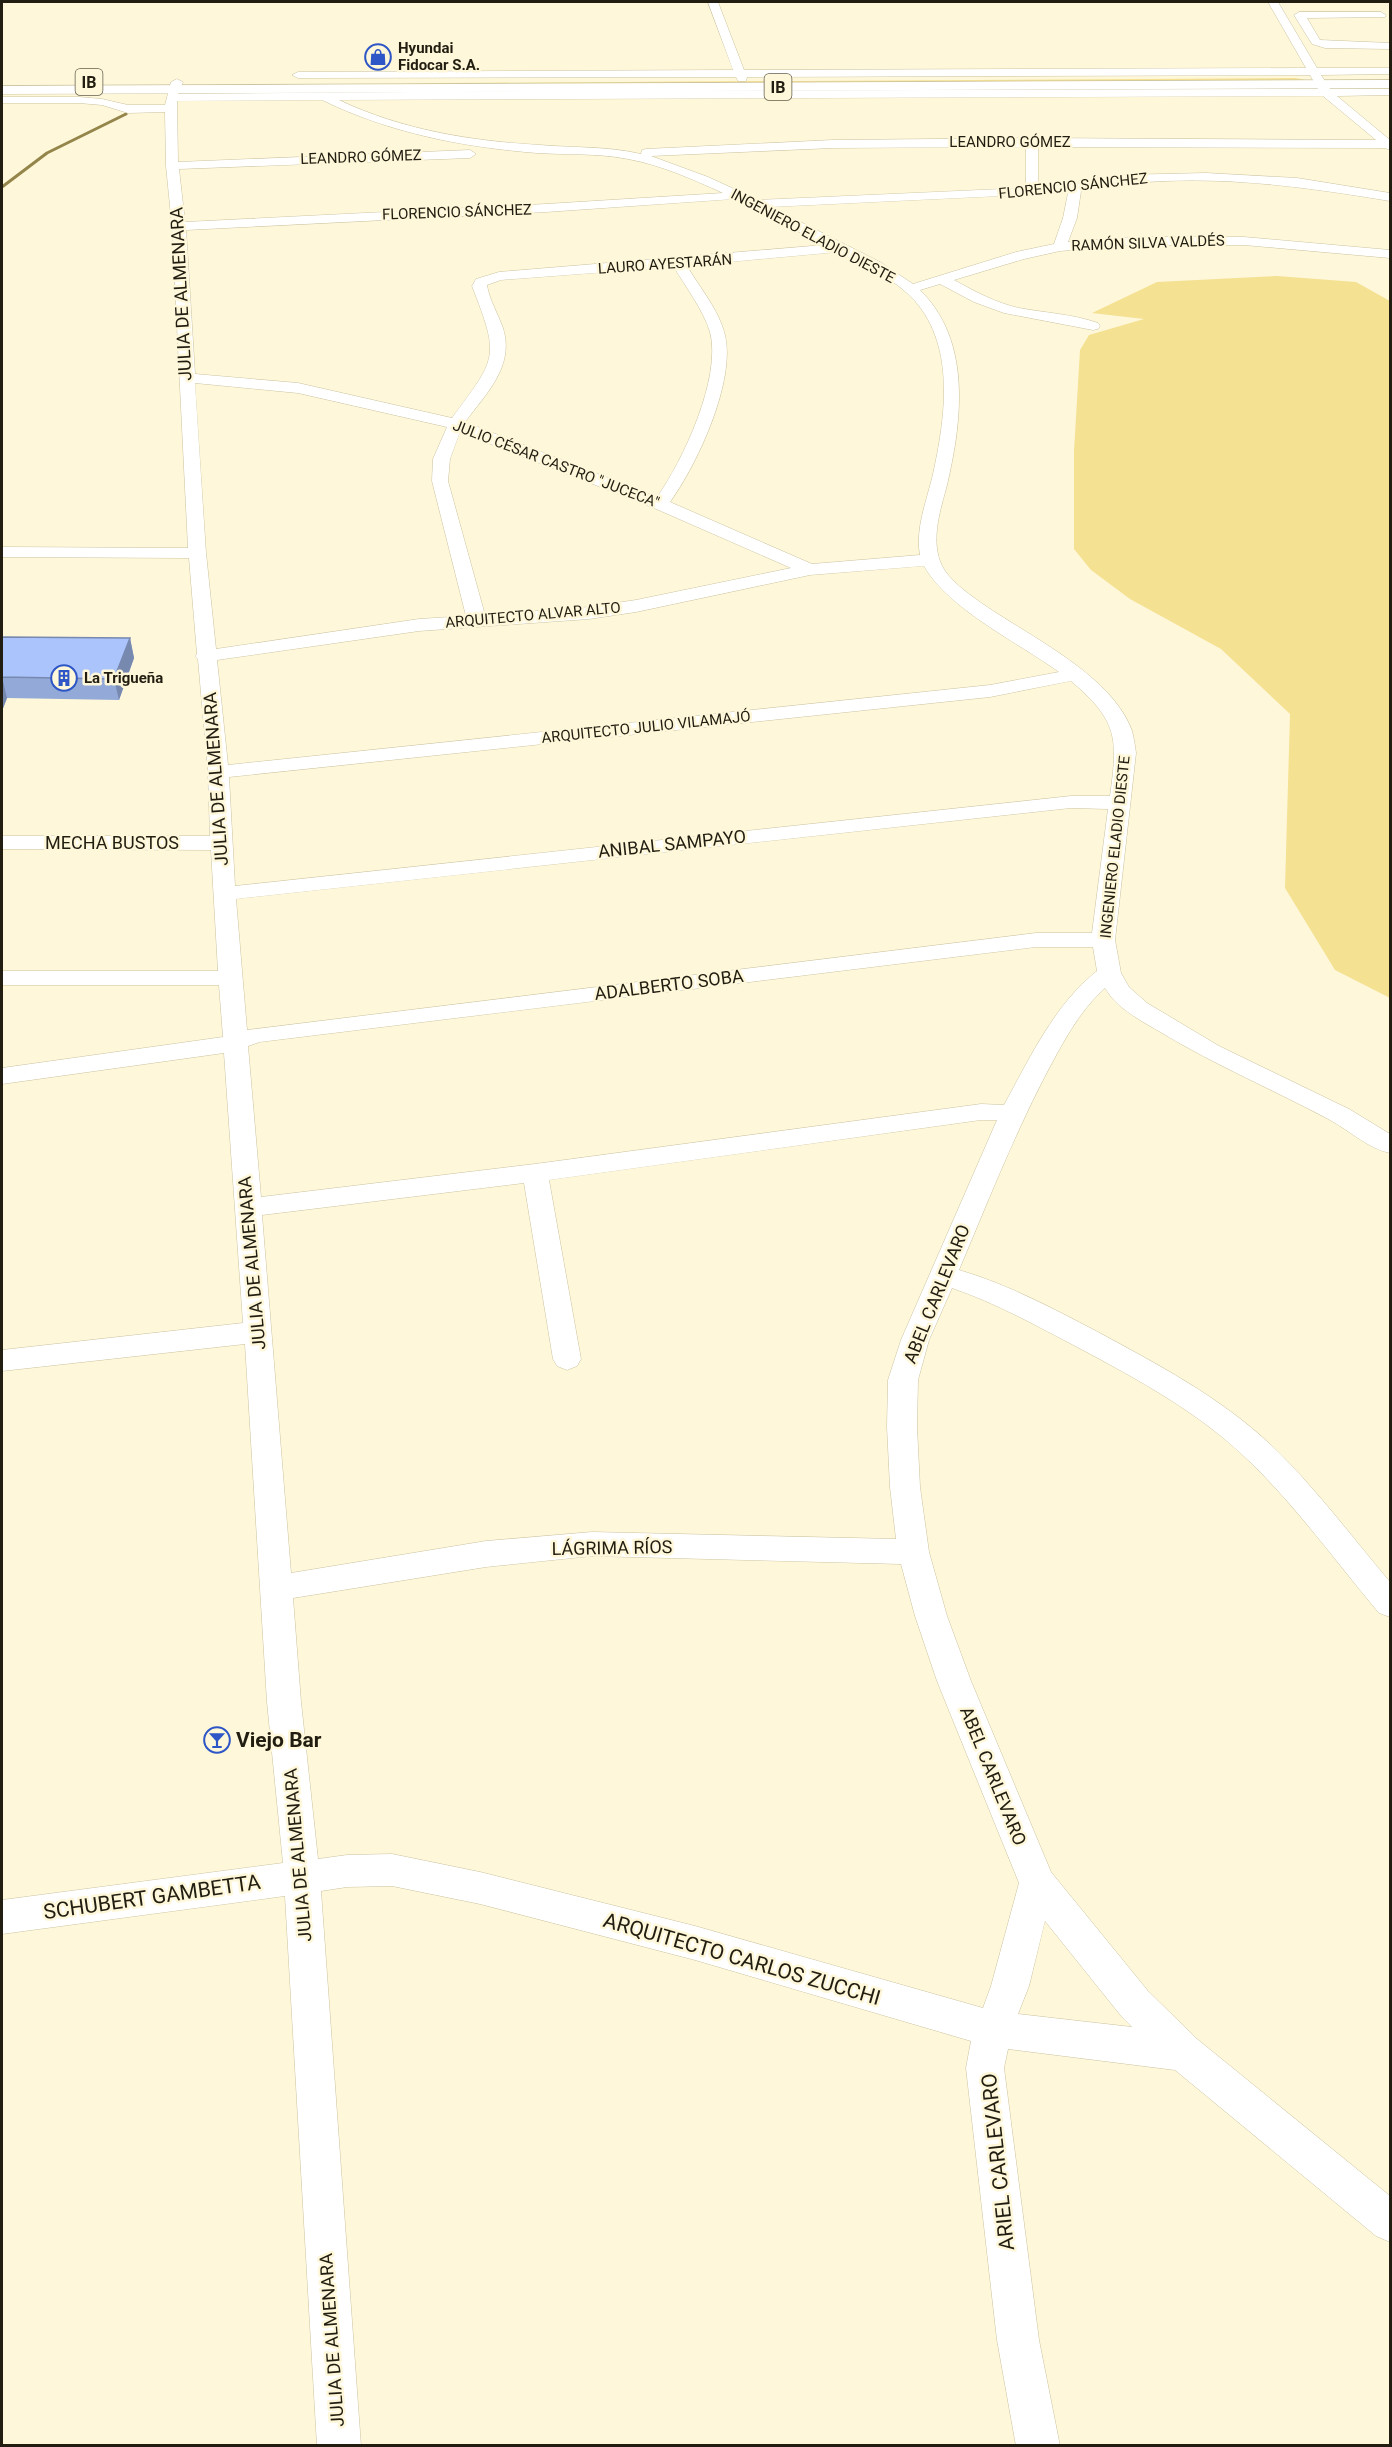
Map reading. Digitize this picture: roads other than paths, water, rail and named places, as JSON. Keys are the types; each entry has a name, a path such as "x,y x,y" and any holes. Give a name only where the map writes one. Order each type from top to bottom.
{"highway":[{"name":"IB","path":"2,83 173,95 740,76 1319,80 1390,84"},
{"name":"IB","path":"2,90 173,95 1319,80 1390,76"}],"street":[{"path":"298,75 740,76 713,2"},
{"path":"1273,2 1319,80 1390,145"},
{"path":"1381,15 1297,11 1316,42 1325,45 1390,46"},
{"path":"2,100 79,100 102,102 128,110 173,95 325,97 1319,80 1390,71"},
{"path":"1319,80 1390,92"},
{"name":"JULIA DE ALMENARA","path":"173,95 171,166 179,226 197,553 218,772 224,894 284,1702 302,1877 339,2445"},
{"name":"INGENIERO ELADIO DIESTE","path":"325,97 361,113 439,137 496,146 598,151 630,155 674,168 754,204 839,248 910,289 922,300 942,337 951,364 952,378 943,464 928,541 930,560 946,584 1073,675 1107,705 1123,732 1126,753 1103,940 1109,973 1119,991 1138,1008 1164,1025 1210,1051 1340,1114 1390,1145"},
{"path":"1032,142 1032,192"},
{"name":"LEANDRO GÓMEZ","path":"630,155 832,144 1032,142 1390,145"},
{"name":"LEANDRO GÓMEZ","path":"171,166 330,158 511,154 550,150"},
{"name":"FLORENCIO SÁNCHEZ","path":"754,204 1032,192 1075,188 1120,178 1234,177 1298,182 1390,197"},
{"path":"1060,247 1070,218 1075,188"},
{"name":"FLORENCIO SÁNCHEZ","path":"179,226 735,196"},
{"name":"RAMÓN SILVA VALDÉS","path":"910,289 1021,255 1060,247 1201,240 1288,243 1390,254"},
{"name":"LAURO AYESTARÁN","path":"455,424 487,381 498,357 499,345 479,286 481,282 490,277 839,248"},
{"path":"660,504 673,489 692,447 720,372 718,334 678,263"},
{"path":"941,279 992,305 1020,312 1070,319 1093,326"},
{"name":"JULIO CÉSAR CASTRO \"JUCECA\"","path":"186,378 240,381 298,388 361,400 455,424 660,504 810,570"},
{"path":"455,424 440,456 440,481 477,621"},
{"path":"2,552 197,553"},
{"name":"ARQUITECTO ALVAR ALTO","path":"206,656 419,625 612,610 810,570 930,560"},
{"name":"ARQUITECTO JULIO VILAMAJÓ","path":"218,772 990,691 1073,675"},
{"name":"ANIBAL SAMPAYO","path":"224,894 1071,802 1120,803"},
{"name":"MECHA BUSTOS","path":"2,843 222,843"},
{"name":"ADALBERTO SOBA","path":"2,1077 195,1050 258,1035 1036,940 1103,940"},
{"name":"ABEL CARLEVARO","path":"1037,1883 954,1681 931,1616 913,1552 905,1487 903,1380 915,1340 1012,1115 1042,1058 1074,1006 1109,973"},
{"path":"2,978 231,978"},
{"path":"247,1208 535,1173 981,1112 1012,1115"},
{"path":"535,1173 567,1359"},
{"path":"942,1275 964,1280 1007,1298 1132,1363 1203,1407 1258,1450 1294,1488 1390,1604"},
{"path":"2,1361 257,1332"},
{"name":"LÁGRIMA RÍOS","path":"277,1588 486,1554 592,1544 913,1552"},
{"name":"ARQUITECTO CARLOS ZUCCHI","path":"302,1877 347,1871 392,1870 480,1888 695,1943 993,2029 1183,2052"},
{"name":"SCHUBERT GAMBETTA","path":"2,1917 302,1877"},
{"path":"1037,1883 1135,2004 1183,2052 1390,2222"},
{"name":"ARIEL CARLEVARO","path":"1037,1883 1010,1986 993,2029 985,2068 1018,2340 1038,2445"}],"waterway":[{"path":"2,187 47,153 126,114"}],"place":[{"name":"Hyundai Fidocar S.A.","path":"378,57"},
{"name":"La Trigueña","path":"64,678"},
{"name":"Viejo Bar","path":"217,1740"}]}
